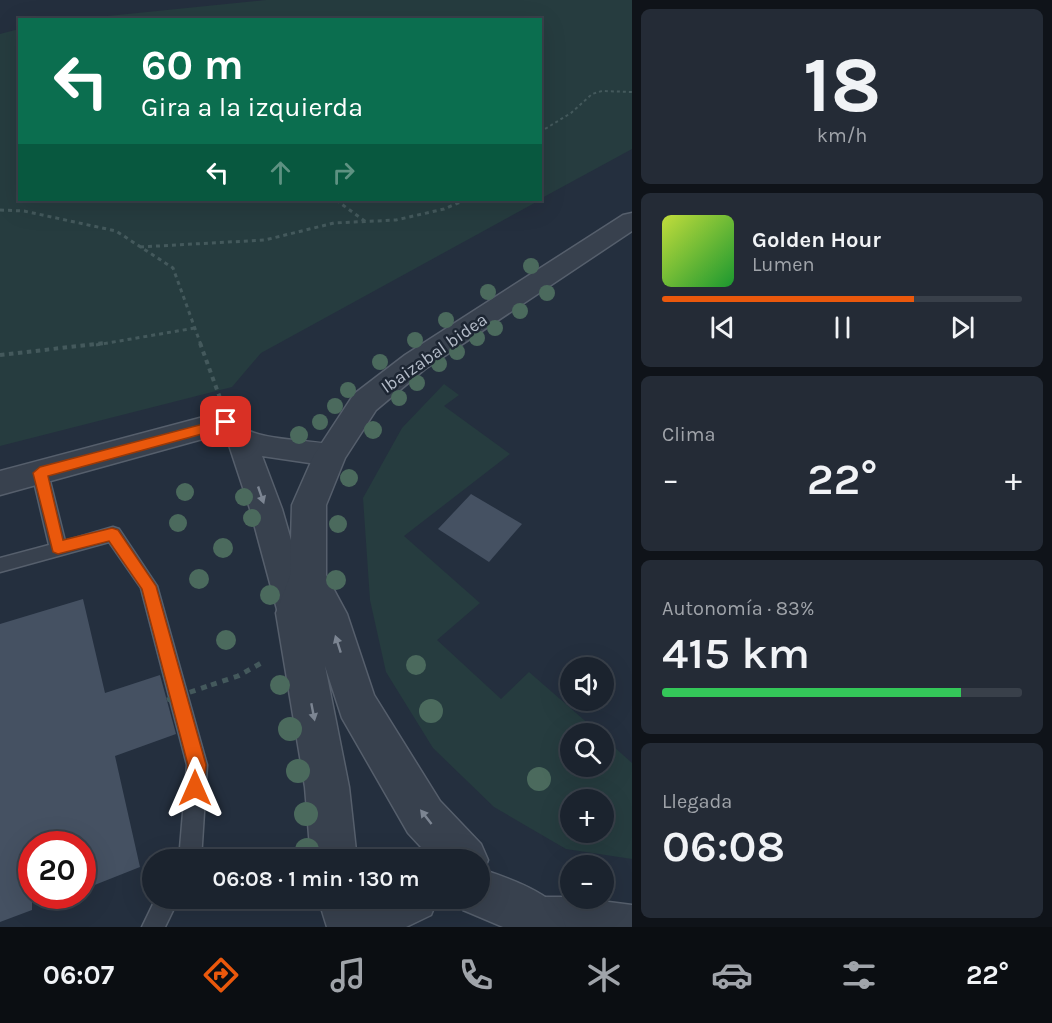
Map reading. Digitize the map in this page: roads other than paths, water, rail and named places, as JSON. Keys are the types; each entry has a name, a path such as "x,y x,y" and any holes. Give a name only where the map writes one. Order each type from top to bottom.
{"street":[{"name":"Ibaizabal bidea","path":"333,849 302,595 309,505 330,455 365,402 415,362 632,220"},
{"path":"0,483 234,431 287,450 330,455"},
{"path":"234,431 302,595"},
{"name":"Ibaizabal bidea","path":"302,595 328,614 357,704 424,817 455,849"},
{"path":"508,903 578,919 632,927"},
{"path":"345,909 351,927"},
{"path":"375,927 390,909"}],"lane":[{"path":"40,473 58,547"},
{"path":"0,565 58,547 112,534 149,586 197,765 191,849"},
{"path":"153,927 162,909"}]}
